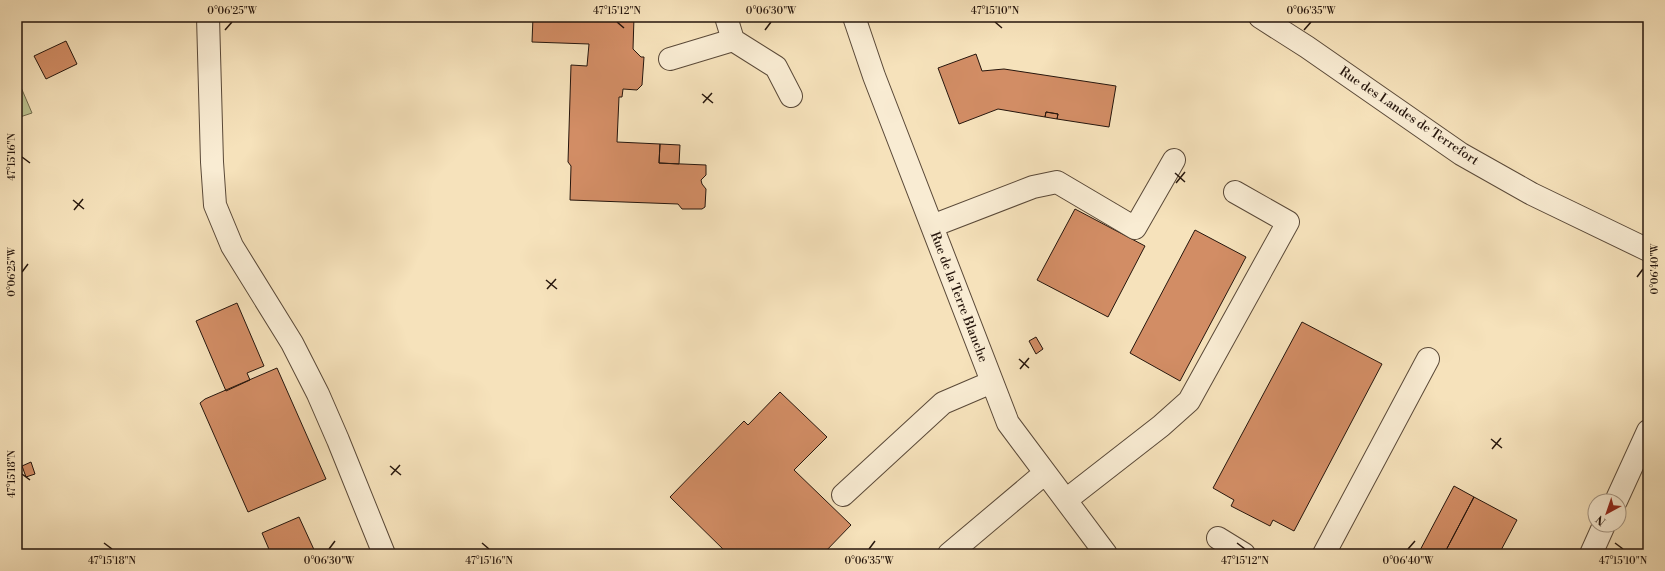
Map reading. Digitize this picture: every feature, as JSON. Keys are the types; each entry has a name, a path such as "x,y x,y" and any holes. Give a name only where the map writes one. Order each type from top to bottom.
{"street":[{"path":"208,17 212,162 215,205 232,246 292,344 318,394 384,554"},
{"path":"726,17 733,40 776,67 791,96"},
{"name":"Rue de la Terre Blanche","path":"854,17 874,76 1008,422 1106,554"},
{"name":"Rue des Landes de Terrefort","path":"1260,17 1307,47 1461,154 1532,194 1648,250"},
{"path":"670,59 733,40"},
{"path":"932,226 1033,186 1057,182 1135,228 1174,160"},
{"path":"1066,500 1161,426 1189,401 1288,222 1235,192"},
{"path":"1324,554 1428,359"},
{"path":"844,495 943,403 992,382"},
{"path":"1620,493 1648,431"},
{"path":"949,554 1046,473"},
{"path":"1591,554 1600,533"},
{"path":"1218,538 1244,554"}],"green space":[{"path":"17,78 32,113 17,118"}],"building":[{"path":"533,17 634,17 633,49 641,57 644,57 642,85 637,90 623,89 622,97 619,97 617,142 660,144 659,163 706,165 706,175 701,180 706,189 705,207 702,209 682,209 678,204 570,200 571,166 568,162 571,65 587,66 589,44 532,42"},
{"path":"66,41 77,64 46,79 34,56"},
{"path":"976,54 982,71 1004,69 1116,86 1109,127 1057,119 1058,114 1046,112 1045,117 998,109 959,124 938,68"},
{"path":"1046,112 1058,114 1057,119 1045,117"},
{"path":"660,144 680,145 679,164 659,163"},
{"path":"1075,209 1145,246 1108,317 1037,280"},
{"path":"1195,230 1246,257 1180,381 1130,353"},
{"path":"237,303 264,366 247,373 250,380 226,391 196,321"},
{"path":"1302,322 1382,364 1294,531 1273,520 1270,526 1231,506 1234,500 1213,488"},
{"path":"1036,337 1043,349 1036,354 1029,341"},
{"path":"277,368 326,479 248,512 200,403 205,399"},
{"path":"780,392 827,437 794,470 851,525 823,554 728,554 670,497 744,421 748,425"},
{"path":"31,462 35,474 26,477 22,466"},
{"path":"1454,486 1474,497 1444,554 1418,554"},
{"path":"1474,497 1517,520 1499,554 1444,554"},
{"path":"299,517 316,554 271,554 262,533"},
{"path":"1648,529 1648,554 1643,554"}]}
